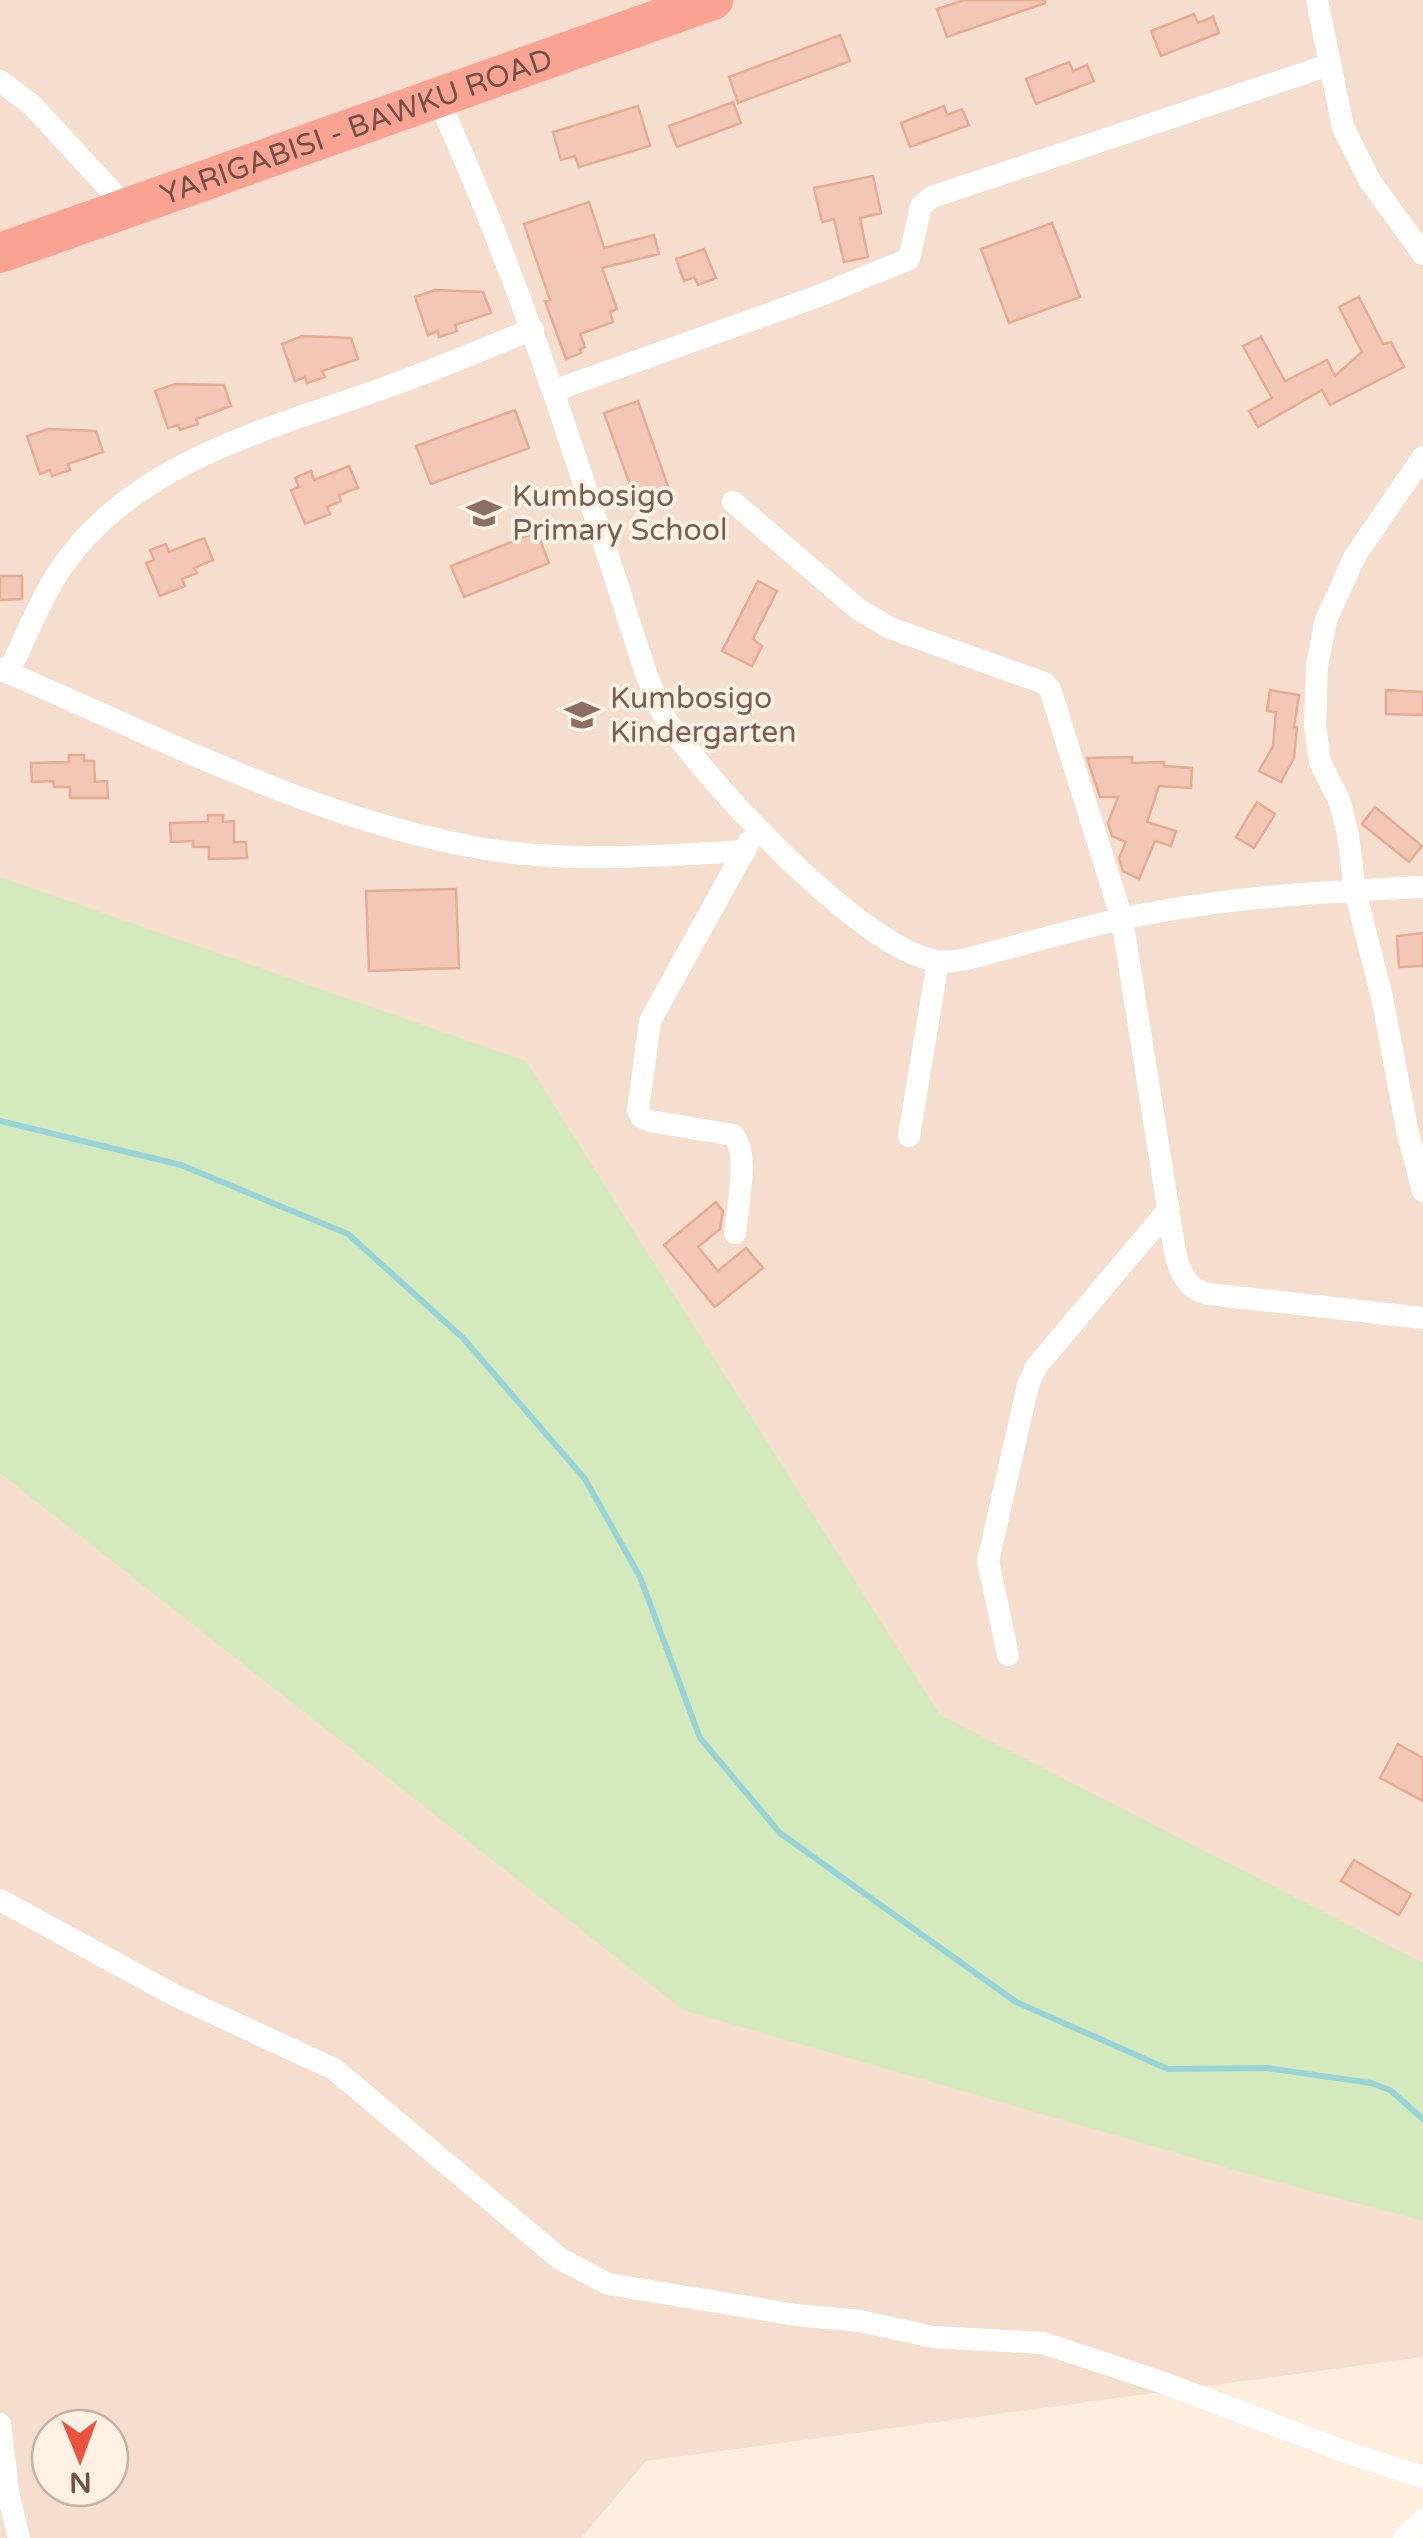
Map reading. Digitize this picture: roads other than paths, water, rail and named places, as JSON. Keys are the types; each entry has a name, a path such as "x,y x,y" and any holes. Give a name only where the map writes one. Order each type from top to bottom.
{"highway":[{"name":"YARIGABISI - BAWKU ROAD","path":"0,253 713,0"}],"street":[{"path":"1317,0 1343,127 1370,181 1423,254"},
{"path":"554,391 910,259 920,206 932,197 1329,65"},
{"path":"0,81 32,105 128,209"},
{"path":"438,96 481,191 533,329 646,676 666,720 711,780 808,878 861,921 908,950 938,961 967,958 1122,919 1200,906 1423,887"},
{"path":"533,329 221,446 163,477 112,512 62,566 4,671 352,818 485,849 584,859 745,851"},
{"path":"1423,457 1355,556 1326,620 1317,665 1314,726 1320,762 1340,802 1348,835 1355,890 1416,1131 1423,1191"},
{"path":"733,502 858,610 890,628 1044,682 1050,689 1122,919 1168,1209 1181,1272 1194,1290 1423,1318"},
{"path":"735,1234 742,1157 738,1140 733,1135 650,1121 641,1117 638,1110 650,1020 758,826"},
{"path":"910,1136 938,961"},
{"path":"1008,1655 988,1560 1028,1385 1036,1367 1168,1209"},
{"path":"0,1900 176,1996 334,2069 559,2258 608,2284 777,2312 860,2321 933,2337 1043,2343 1423,2477"},
{"path":"0,2424 4,2502 18,2538"},
{"path":"1404,2538 1423,2520"}],"waterway":[{"path":"0,1121 181,1165 348,1234 463,1338 585,1479 640,1577 700,1738 780,1833 1016,2002 1168,2069 1267,2068 1371,2083 1390,2090 1423,2119"}],"place":[{"name":"Kumbosigo Primary School","path":"484,513"},
{"name":"Kumbosigo Kindergarten","path":"582,715"}]}
